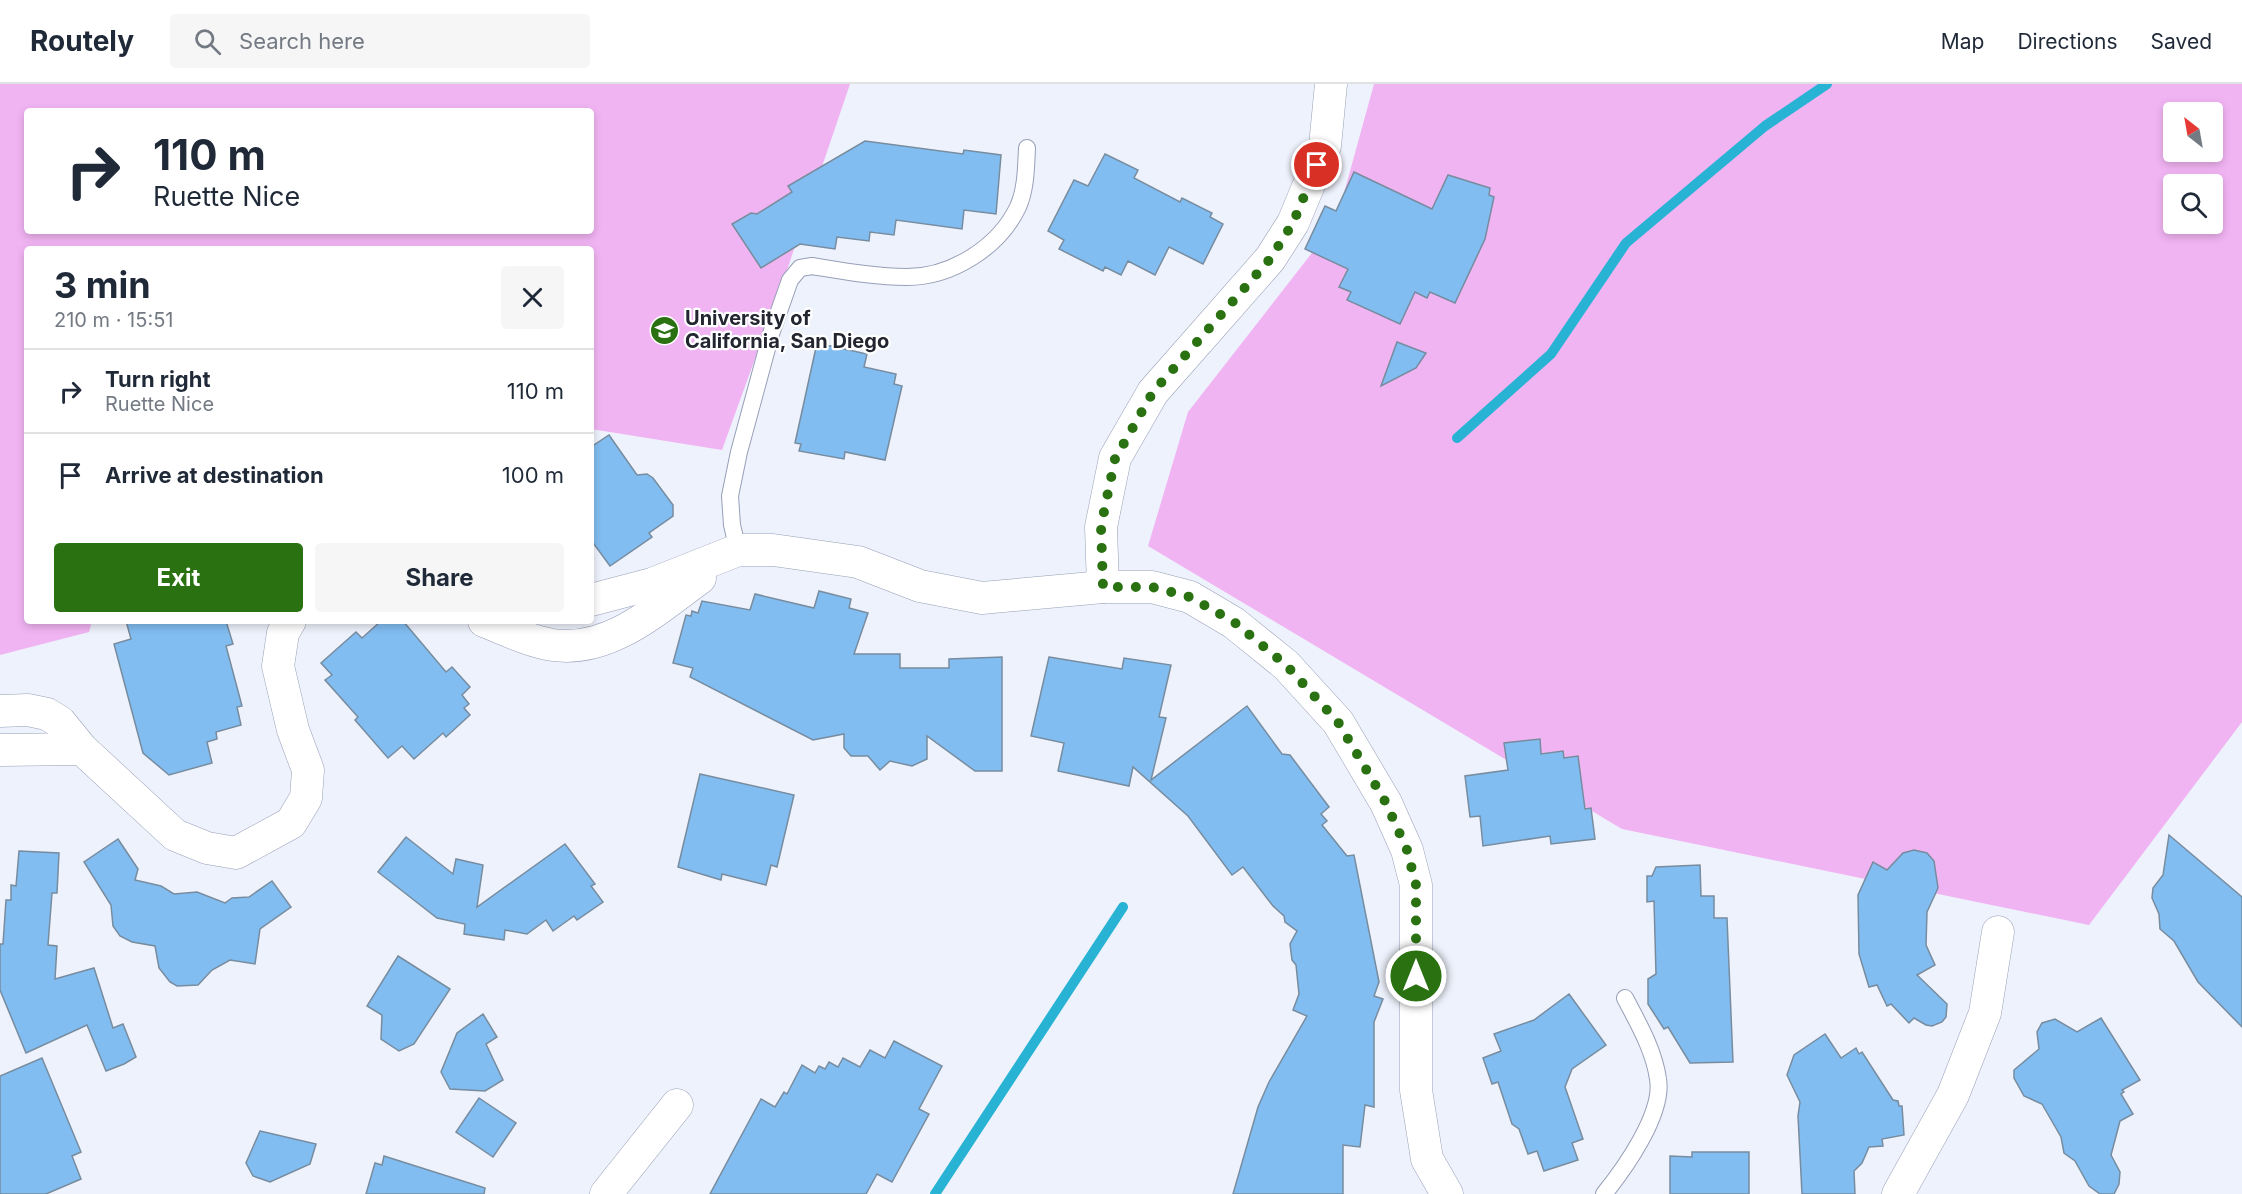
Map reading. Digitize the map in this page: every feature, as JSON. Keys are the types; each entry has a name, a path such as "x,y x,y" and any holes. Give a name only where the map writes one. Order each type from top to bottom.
{"street":[{"path":"1103,587 1101,526 1115,459 1153,392 1270,259 1293,223 1325,146 1331,84"},
{"path":"493,624 555,645 609,639 646,617 738,550"},
{"path":"594,599 652,584 738,550 773,550 858,562 920,586 982,598 1103,587 1152,587 1190,597 1234,622 1286,665 1338,722 1386,803 1407,850 1416,885 1416,1090 1427,1159 1447,1194"},
{"path":"0,711 28,710 47,714 72,733 82,749 175,835 207,848 236,853 291,824 306,798 308,770 292,730 278,666 283,633 288,624"},
{"path":"0,750 82,749"},
{"path":"1898,1194 1953,1095 1981,1023 1998,932"},
{"path":"606,1194 678,1105"}],"lane":[{"path":"738,550 732,525 730,496 739,452 768,345 790,280 800,268 812,266 909,277 939,273 971,258 1005,230 1019,206 1025,182 1027,148"},
{"path":"1604,1194 1632,1153 1656,1109 1657,1100 1659,1080 1644,1034 1625,998"}],"shaded area":[{"name":"University of California, San Diego","path":"0,84 850,84 786,273 722,450 594,429 594,246 24,246 24,624 91,624 89,632 0,655"},
{"path":"1374,84 2242,84 2242,722 2089,925 1622,829 1148,546 1188,412 1336,222"}],"building":[{"path":"865,141 963,154 964,150 1001,155 996,214 964,210 962,229 896,220 894,235 870,232 869,241 837,237 835,249 800,244 761,268 732,224 751,213 757,214 792,192 788,186"},
{"path":"1105,154 1138,170 1134,178 1180,202 1182,198 1212,213 1210,217 1223,224 1203,264 1169,247 1155,275 1128,261 1121,275 1105,267 1103,271 1059,249 1064,240 1048,231 1074,180 1088,186"},
{"path":"1354,172 1432,209 1448,175 1490,188 1489,195 1494,197 1485,239 1455,303 1430,292 1427,298 1415,292 1400,324 1347,300 1351,292 1339,287 1348,269 1305,249 1325,206 1336,211"},
{"path":"1397,342 1426,353 1416,368 1381,386"},
{"path":"817,343 867,354 864,367 896,374 894,384 902,386 885,460 845,452 844,459 799,451 801,444 795,443"},
{"path":"609,435 637,475 647,474 653,478 673,505 673,516 649,533 652,537 610,566 594,544 594,445"},
{"path":"819,591 851,599 849,608 868,613 854,654 900,654 900,668 949,668 949,659 1002,657 1002,771 975,771 927,736 927,759 912,766 890,761 880,770 868,756 851,756 844,748 844,734 813,740 690,677 693,668 673,663 686,615 691,616 692,611 698,613 702,601 750,610 755,594 814,608"},
{"path":"127,624 227,624 233,644 226,646 242,706 237,707 241,725 216,732 217,739 207,742 212,763 169,775 143,753 114,644 131,639"},
{"path":"378,624 406,624 446,672 452,667 470,687 462,695 469,704 464,708 470,715 446,737 443,733 414,759 402,746 388,758 355,720 358,717 325,680 332,675 321,663 356,632 362,638"},
{"path":"1049,657 1122,669 1124,658 1171,665 1159,717 1166,718 1151,780 1247,706 1282,754 1290,755 1329,807 1321,814 1327,821 1322,825 1347,856 1354,855 1379,982 1374,996 1383,999 1374,1022 1374,1107 1365,1105 1360,1147 1343,1145 1343,1194 1233,1194 1258,1107 1269,1082 1307,1016 1293,1010 1299,994 1296,965 1292,960 1290,944 1297,931 1285,922 1284,916 1273,906 1243,867 1232,875 1188,816 1133,767 1129,786 1058,771 1064,743 1031,736"},
{"path":"1540,739 1541,754 1563,751 1564,758 1578,756 1585,809 1591,808 1595,839 1551,844 1550,836 1483,846 1480,816 1470,817 1465,776 1508,770 1504,743"},
{"path":"700,774 794,795 777,867 771,865 766,885 722,874 721,880 678,867"},
{"path":"2169,835 2242,897 2242,1027 2198,982 2174,941 2160,929 2159,914 2152,898 2153,888 2163,875"},
{"path":"406,837 453,874 456,859 483,865 477,907 565,844 595,884 591,886 603,902 577,920 574,916 553,931 546,920 527,934 505,930 504,940 464,934 465,924 437,918 378,872"},
{"path":"118,839 138,869 135,880 161,886 174,894 197,892 225,903 232,898 249,897 272,881 291,907 260,929 255,964 230,960 212,970 198,985 177,986 170,982 159,968 155,946 132,942 120,936 113,926 111,905 84,862"},
{"path":"1914,850 1927,853 1934,861 1938,888 1927,912 1926,945 1935,965 1917,975 1947,1004 1946,1017 1942,1022 1932,1026 1914,1018 1909,1023 1891,1004 1887,1006 1877,985 1869,987 1859,954 1858,895 1873,862 1887,870 1903,853"},
{"path":"19,851 59,853 57,893 52,893 48,945 57,946 55,979 94,968 113,1028 123,1024 136,1057 124,1064 106,1071 87,1025 26,1053 0,990 0,944 3,944 6,900 11,900 11,885 16,886"},
{"path":"1700,865 1701,896 1714,896 1714,918 1727,918 1733,1062 1690,1063 1668,1027 1664,1029 1648,1004 1648,979 1656,974 1654,901 1647,902 1647,876 1652,876 1656,867"},
{"path":"398,956 450,989 414,1044 399,1051 381,1039 382,1015 367,1006"},
{"path":"1569,994 1606,1045 1572,1069 1565,1087 1583,1139 1572,1143 1578,1160 1544,1171 1537,1151 1528,1154 1519,1129 1512,1124 1498,1082 1492,1084 1483,1058 1501,1051 1494,1034 1534,1020"},
{"path":"483,1014 497,1037 486,1044 503,1080 485,1091 450,1089 441,1072 457,1033"},
{"path":"2101,1018 2140,1080 2122,1090 2124,1092 2121,1094 2133,1114 2120,1121 2111,1155 2120,1172 2119,1184 2114,1194 2100,1194 2089,1186 2075,1161 2064,1153 2061,1137 2042,1104 2024,1096 2014,1078 2014,1070 2039,1049 2037,1032 2042,1023 2055,1019 2077,1032"},
{"path":"1825,1034 1841,1058 1856,1048 1859,1054 1862,1052 1893,1100 1898,1101 1899,1106 1902,1106 1904,1135 1882,1139 1883,1146 1869,1147 1862,1163 1854,1171 1855,1194 1802,1194 1798,1116 1800,1102 1787,1075 1794,1055"},
{"path":"894,1041 942,1066 919,1109 929,1114 892,1182 877,1174 866,1194 710,1194 761,1099 775,1107 784,1092 787,1094 802,1065 815,1073 819,1066 825,1069 829,1062 838,1067 843,1058 860,1067 870,1050 885,1058"},
{"path":"42,1058 81,1152 72,1156 81,1179 46,1194 0,1194 0,1076"},
{"path":"479,1098 516,1123 493,1157 456,1132"},
{"path":"260,1131 316,1144 310,1164 270,1182 253,1176 246,1163"},
{"path":"1692,1152 1749,1152 1749,1194 1670,1194 1670,1156 1692,1157"},
{"path":"384,1156 485,1188 484,1194 366,1194 375,1163 382,1165"}],"waterway":[{"path":"1457,438 1551,354 1626,243 1765,126 1827,84"},
{"path":"935,1194 1123,907"}],"place":[{"name":"University of California, San Diego","path":"664,330"}],"route":[{"path":"1317,165 1293,223 1270,259 1153,392 1115,459 1101,526 1103,587 1152,587 1190,597 1234,622 1286,665 1338,722 1386,803 1407,850 1416,885 1416,976"}]}
